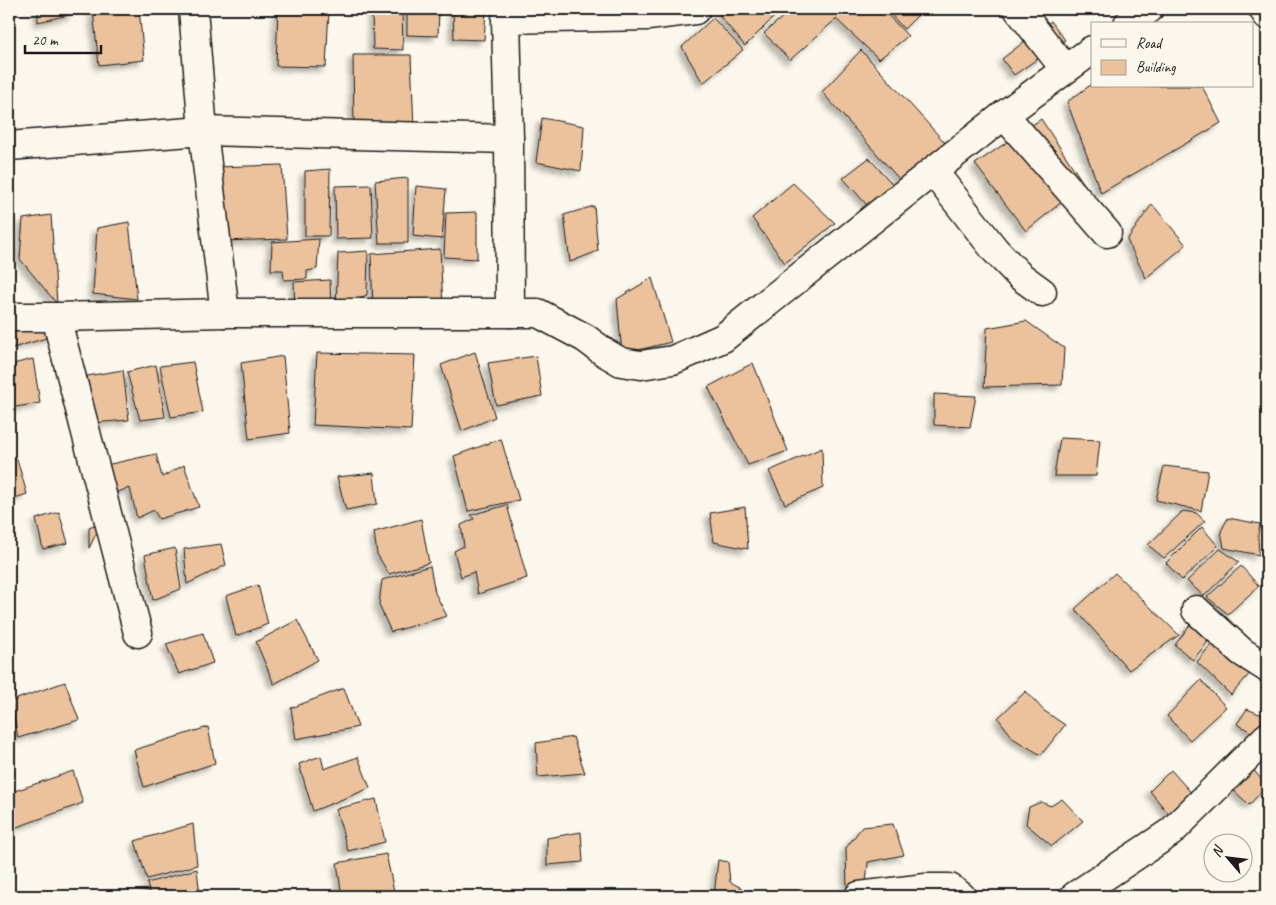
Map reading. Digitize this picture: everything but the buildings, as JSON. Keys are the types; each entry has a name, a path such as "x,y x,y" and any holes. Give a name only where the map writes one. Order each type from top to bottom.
{"street":[{"path":"194,9 203,131 225,313"},
{"path":"510,313 510,139 506,14 648,12 696,9"},
{"path":"1018,9 1065,69"},
{"path":"1131,22 1149,9"},
{"path":"1264,9 1267,15"},
{"path":"9,317 225,313 538,314 585,338 621,362 641,365 673,360 723,338 1004,115 1091,51"},
{"path":"1004,115 1107,233"},
{"path":"9,146 203,131 510,139"},
{"path":"933,171 995,250 1020,276 1042,292"},
{"path":"56,317 138,633"},
{"path":"1196,610 1242,652 1267,668"},
{"path":"1075,896 1171,832 1267,737"},
{"path":"859,896 926,888 950,888 961,896"}]}
